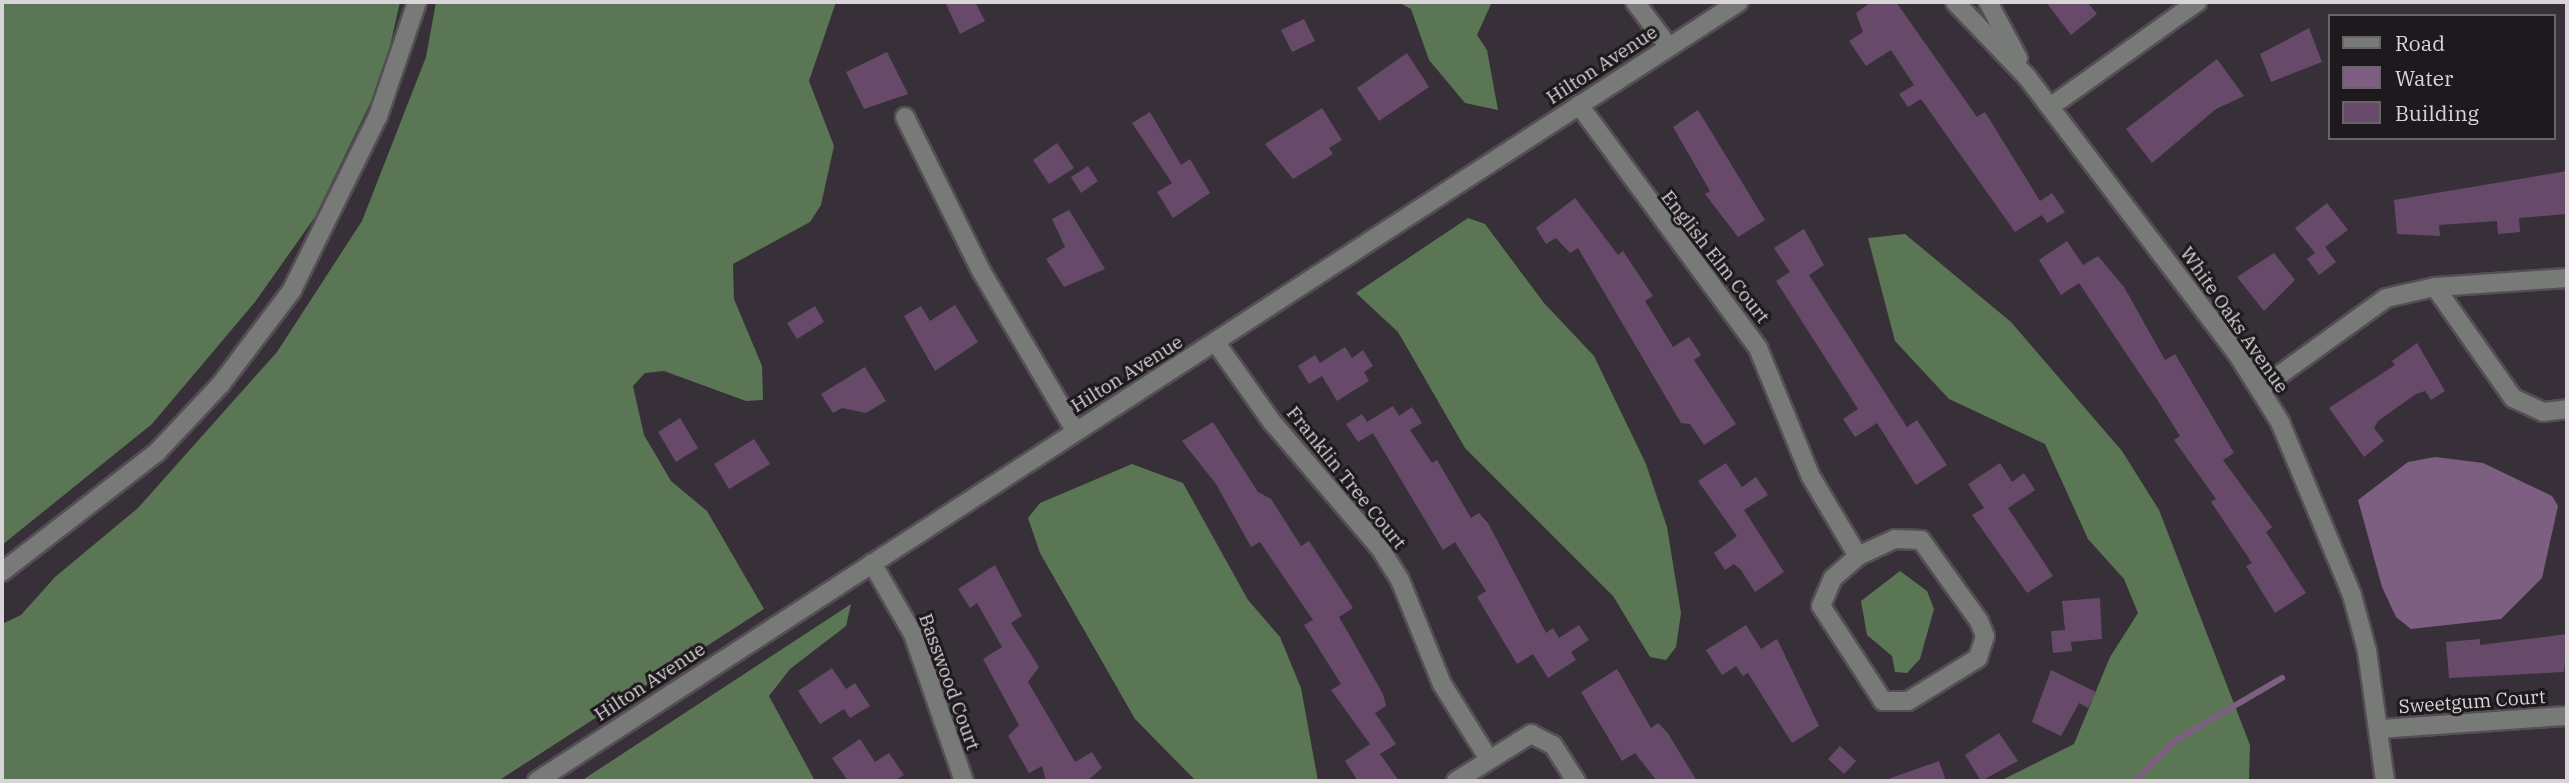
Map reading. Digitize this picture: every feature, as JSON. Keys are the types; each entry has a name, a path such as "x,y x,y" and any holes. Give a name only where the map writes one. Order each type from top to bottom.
{"street":[{"path":"2,572 158,452 221,384 292,290 378,116 417,2"},
{"path":"1635,2 1668,47"},
{"name":"Hilton Avenue","path":"537,781 1739,2"},
{"name":"White Oaks Avenue","path":"1955,2 2027,77 2260,389 2334,540 2367,651 2380,729 2385,781"},
{"name":"White Oaks Avenue","path":"1988,2 2027,77"},
{"path":"2050,107 2197,2"},
{"name":"English Elm Court","path":"1579,105 1758,348 1811,477 1858,556"},
{"path":"905,117 979,269 1075,430"},
{"path":"2260,389 2361,311 2435,287 2567,278"},
{"path":"2435,287 2513,398 2543,412 2567,410"},
{"name":"Franklin Tree Court","path":"1216,343 1272,422 1380,548 1400,580 1442,684 1488,758"},
{"path":"1909,535 1930,548 1979,621 1985,636 1978,658 1908,701 1882,701 1821,606 1833,578 1858,556 1909,535"},
{"name":"Basswood Court","path":"872,563 913,634 964,781"},
{"name":"Sweetgum Court","path":"2380,729 2567,716"},
{"path":"1455,781 1517,740 1543,737 1576,781"}],"green space":[{"path":"2,2 400,2 383,77 315,217 255,302 152,424 2,545"},
{"path":"436,2 836,2 809,81 834,146 821,205 810,222 733,264 734,299 762,366 763,400 746,401 664,371 645,373 633,386 644,435 671,481 707,511 764,609 498,781 2,781 2,624 21,615 55,577 138,508 277,352 362,221 426,57"},
{"path":"1398,2 1492,2 1477,35 1487,50 1498,110 1465,103 1429,60 1411,9"},
{"path":"1468,218 1485,224 1544,303 1594,356 1646,464 1667,527 1681,613 1676,647 1666,660 1650,657 1613,596 1465,448 1398,332 1356,293"},
{"path":"1905,234 2011,322 2122,451 2159,510 2250,745 2249,781 2000,781 2074,744 2110,657 2138,613 2124,579 2088,539 2045,444 1949,399 1895,341 1868,238"},
{"path":"1132,464 1183,483 1248,600 1280,637 1301,688 1318,781 1196,781 1135,719 1040,553 1028,518 1040,503"},
{"path":"1900,571 1927,591 1934,609 1920,659 1907,673 1895,672 1892,656 1867,635 1861,601"},
{"path":"851,604 846,626 790,669 769,696 815,781 581,781"}],"water":[{"path":"2435,457 2483,463 2552,496 2558,506 2542,578 2501,619 2411,629 2396,617 2382,587 2358,500 2408,462"}],"building":[{"path":"945,2 975,2 985,21 960,34"},
{"path":"1871,2 1896,2 1977,117 1985,112 2040,201 2052,193 2065,212 2047,223 2042,215 2015,232 1921,99 1908,107 1899,94 1914,85 1891,50 1866,66 1849,41 1863,32 1856,13"},
{"path":"2046,2 2087,2 2097,14 2071,35"},
{"path":"1304,19 1315,41 1292,52 1281,30"},
{"path":"2309,28 2322,62 2271,82 2260,54"},
{"path":"887,52 908,94 864,109 846,72"},
{"path":"1407,53 1429,87 1379,121 1357,88"},
{"path":"2217,59 2244,96 2216,109 2152,163 2126,129"},
{"path":"1322,108 1342,140 1329,148 1333,154 1293,179 1265,144"},
{"path":"1698,110 1765,220 1738,237 1705,194 1710,191 1673,127"},
{"path":"1150,112 1181,165 1190,159 1210,193 1173,218 1157,192 1172,183 1132,123"},
{"path":"1057,143 1074,168 1049,184 1033,160"},
{"path":"1088,166 1098,181 1081,193 1071,177"},
{"path":"2567,171 2567,214 2519,218 2520,232 2498,234 2497,221 2439,225 2440,236 2397,234 2394,200"},
{"path":"1575,198 1618,255 1623,251 1653,296 1645,301 1673,347 1689,337 1701,355 1694,360 1736,424 1704,445 1690,424 1681,423 1578,248 1570,253 1556,238 1546,244 1536,228"},
{"path":"2327,203 2348,230 2325,247 2336,262 2319,275 2307,259 2315,253 2295,228"},
{"path":"1069,210 1105,269 1064,287 1046,259 1065,247 1052,219"},
{"path":"1804,229 1824,265 1809,275 1907,427 1917,420 1947,465 1916,485 1877,423 1855,437 1843,419 1858,409 1776,281 1790,272 1774,248"},
{"path":"2067,241 2083,265 2098,256 2124,287 2165,360 2175,354 2234,453 2223,460 2272,527 2266,532 2306,593 2275,613 2246,566 2252,563 2211,502 2216,499 2174,440 2180,436 2158,401 2079,283 2061,295 2039,260"},
{"path":"2274,253 2295,280 2264,311 2237,277"},
{"path":"955,305 978,342 935,371 904,316 921,306 930,321"},
{"path":"815,306 824,322 797,339 787,323"},
{"path":"2417,343 2445,391 2431,400 2425,391 2416,394 2378,421 2374,428 2384,441 2364,457 2329,408 2395,365 2392,361"},
{"path":"1345,347 1352,358 1363,350 1373,366 1364,372 1369,381 1337,401 1322,376 1309,384 1298,366 1315,355 1320,363"},
{"path":"865,367 886,401 866,413 842,408 833,413 821,394"},
{"path":"1393,406 1399,416 1412,407 1422,423 1410,430 1432,463 1437,460 1471,518 1479,513 1488,523 1546,633 1553,628 1559,638 1579,625 1589,640 1571,652 1576,660 1548,678 1533,654 1517,664 1477,597 1486,591 1455,542 1443,550 1373,433 1358,442 1346,424 1362,414 1367,422"},
{"path":"680,418 698,448 676,462 658,432"},
{"path":"1213,422 1258,492 1271,499 1301,546 1309,541 1353,608 1339,617 1383,694 1386,706 1375,713 1396,744 1380,754 1399,781 1358,781 1345,761 1370,744 1331,690 1341,684 1304,625 1313,620 1260,542 1251,547 1216,484 1182,441"},
{"path":"754,439 770,464 729,489 714,464"},
{"path":"1726,463 1742,487 1756,477 1768,495 1744,510 1784,572 1755,592 1741,570 1734,564 1725,570 1714,553 1737,536 1698,481"},
{"path":"2000,463 2012,482 2024,473 2035,490 2008,508 2053,576 2027,593 1972,515 1984,508 1968,484"},
{"path":"995,565 1022,616 1011,623 1039,667 1028,682 1075,762 1092,752 1102,768 1087,781 1046,781 1042,766 1029,773 1008,736 1019,725 983,659 1002,647 977,603 970,608 958,589"},
{"path":"2100,598 2102,639 2071,642 2072,651 2053,653 2051,631 2065,630 2062,601"},
{"path":"1746,625 1761,649 1777,639 1819,726 1792,743 1748,673 1743,676 1736,666 1722,675 1706,650"},
{"path":"2567,634 2564,672 2449,678 2446,642 2480,639 2480,645"},
{"path":"832,668 846,689 855,683 870,706 850,718 844,709 820,724 798,691"},
{"path":"1617,669 1651,728 1658,723 1667,732 1697,781 1657,781 1635,753 1622,761 1581,692"},
{"path":"2051,670 2096,692 2088,708 2079,703 2061,736 2032,722"},
{"path":"1999,733 2018,761 1981,781 1965,755"},
{"path":"860,739 875,762 889,753 904,775 894,781 848,781 832,758"},
{"path":"1840,746 1856,761 1844,774 1828,759"},
{"path":"1939,761 1946,781 1888,781 1888,779"}],"waterway":[{"path":"2135,781 2176,740 2282,678"}]}
